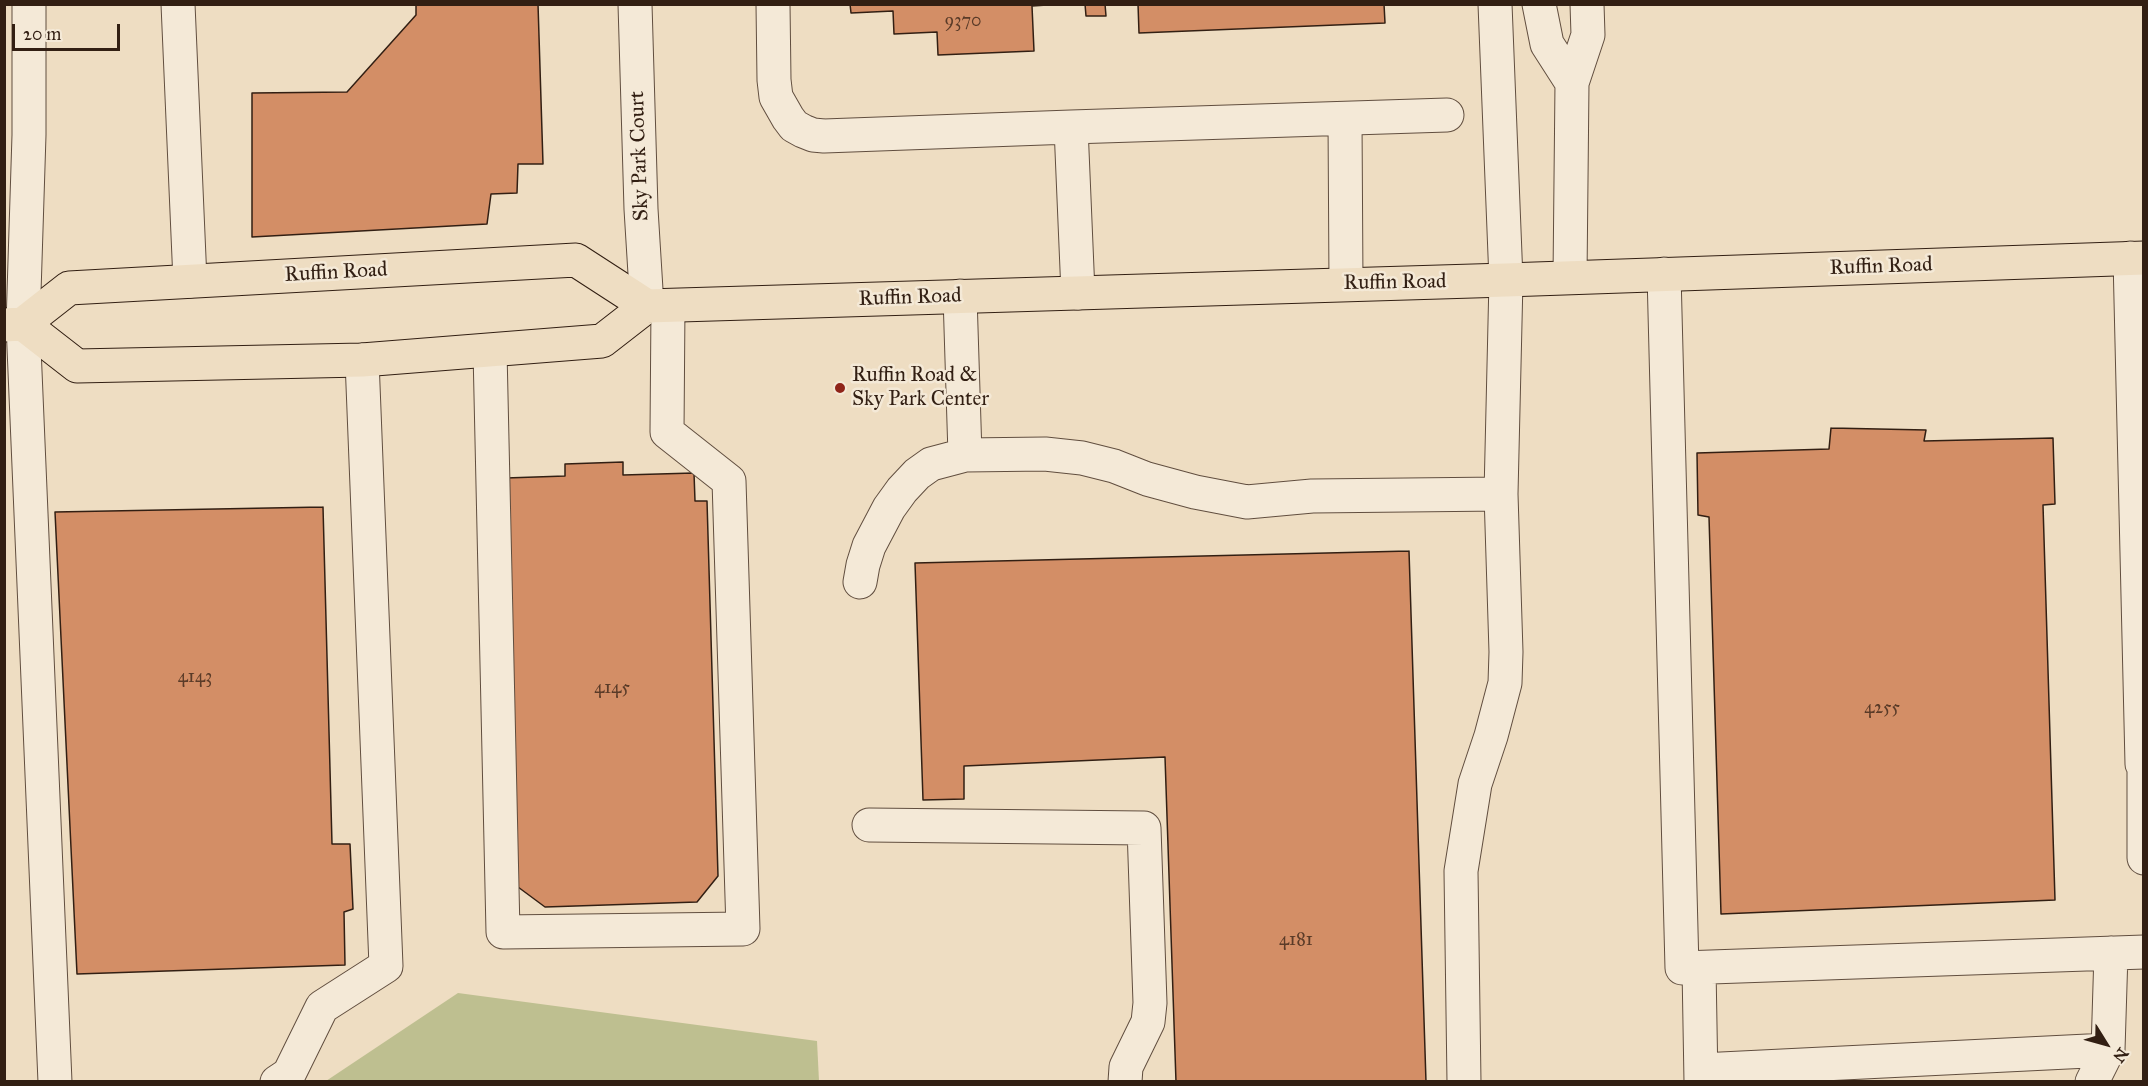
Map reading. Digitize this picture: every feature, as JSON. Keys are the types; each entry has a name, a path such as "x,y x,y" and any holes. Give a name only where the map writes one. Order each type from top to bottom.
{"main road":[{"name":"Ruffin Road","path":"14,324 69,288 576,260 658,306 2137,258"},
{"path":"14,324 77,366 362,360 602,341 658,306"}],"street":[{"path":"29,4 16,135 14,324 55,1082"},
{"path":"178,4 190,281"},
{"name":"Sky Park Court","path":"490,351 503,932 743,929 729,481 667,432 658,306 641,198 635,4"},
{"path":"773,4 776,97 788,118 803,131 813,135 1447,115"},
{"path":"1464,1082 1461,871 1475,784 1505,683 1506,652 1501,494 1506,280 1495,4"},
{"path":"1539,4 1547,44 1572,83"},
{"path":"1570,277 1572,83 1588,34 1587,4"},
{"path":"1346,119 1346,284"},
{"path":"1071,127 1078,292"},
{"path":"2137,258 2144,858"},
{"path":"1664,274 1682,968 2144,952"},
{"path":"960,296 965,455"},
{"path":"277,1082 289,1074 322,1007 386,966 362,360"},
{"path":"860,582 869,546 889,508 902,490 917,474 931,464 965,455 1045,454 1082,458 1195,492 1247,502 1312,496 1501,494"},
{"path":"869,825 1144,828 1150,1003 1148,1022 1126,1067 1125,1082"},
{"path":"2092,1082 2108,1050 2111,953"},
{"path":"1699,968 1701,1076 2108,1050"}],"green space":[{"path":"458,993 817,1041 819,1081 326,1081"}],"building":[{"path":"416,4 538,4 543,164 518,164 517,193 491,194 487,224 252,237 252,93 347,92 416,15"},
{"path":"850,4 1062,4 1032,6 1034,51 938,55 937,32 894,34 893,11 851,13"},
{"path":"1085,4 1105,4 1106,16 1086,16"},
{"path":"1138,4 1384,4 1385,23 1139,33"},
{"path":"1831,428 1926,430 1924,441 2053,438 2055,504 2043,505 2055,900 1721,914 1709,517 1698,515 1697,453 1829,449"},
{"path":"623,462 623,475 694,473 695,501 707,501 718,876 697,902 545,907 518,887 506,478 565,476 565,464"},
{"path":"323,507 332,844 350,844 353,909 344,912 345,965 77,974 55,512"},
{"path":"1409,551 1426,1082 1176,1082 1165,757 964,766 964,799 923,800 915,563"}],"place":[{"name":"Ruffin Road & Sky Park Center","path":"840,388"}]}
